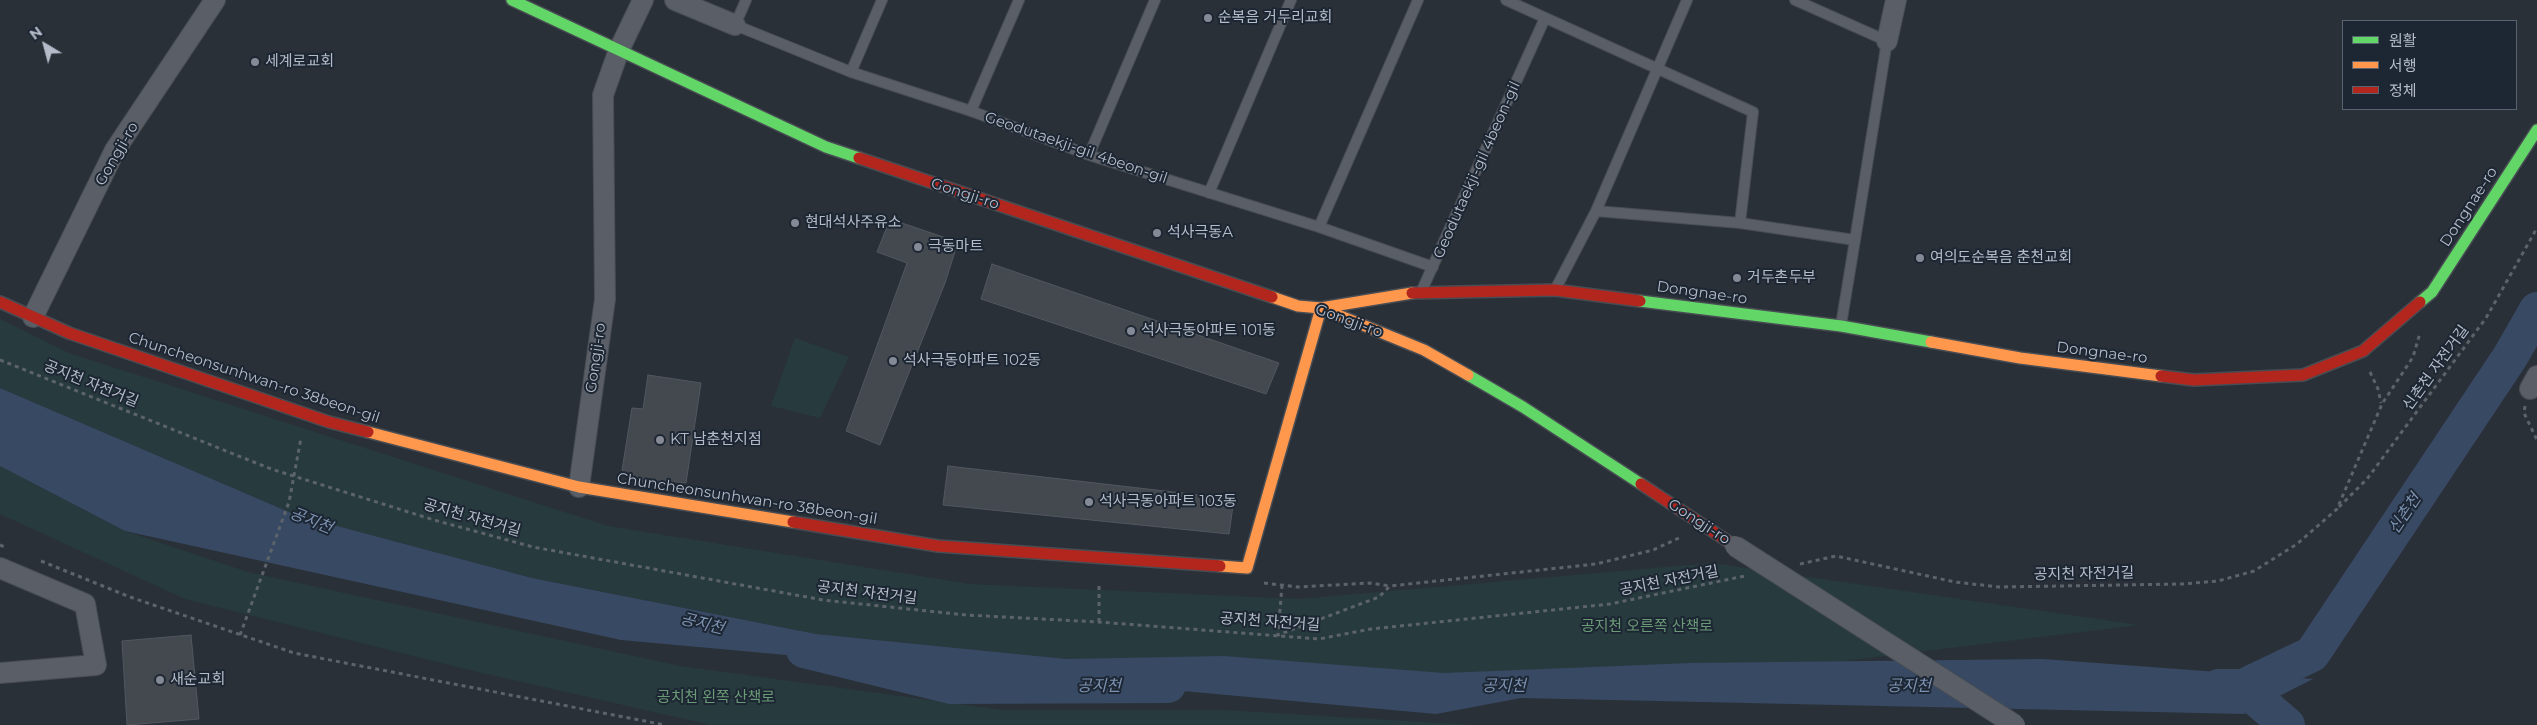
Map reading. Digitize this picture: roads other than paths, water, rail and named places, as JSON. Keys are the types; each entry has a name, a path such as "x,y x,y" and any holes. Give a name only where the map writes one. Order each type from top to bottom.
{"street":[{"name":"Gongji-ro","path":"33,317 115,150 215,0"},
{"name":"Gongji-ro","path":"512,0 826,147 1298,306 1321,308 1424,350 1523,407 1704,526 2014,724"},
{"path":"619,50 643,0"},
{"name":"Geodutaekji-gil 4beon-gil","path":"675,0 735,24"},
{"path":"1887,42 1896,0"},
{"name":"Gongji-ro","path":"580,487 605,299 603,95 619,50"},
{"name":"Dongnae-ro","path":"1321,308 1420,292 1555,290 1841,326 2020,358 2194,380 2303,375 2363,351 2432,292 2536,130"},
{"name":"Chuncheonsunhwan-ro 38beon-gil","path":"0,302 70,333 329,422 580,487 938,546 1247,568 1321,308"},
{"path":"0,568 86,604 96,665 0,673"}],"lane":[{"path":"735,24 746,0"},
{"path":"851,72 882,0"},
{"name":"Geodutaekji-gil 4beon-gil","path":"971,111 1019,0"},
{"path":"1089,155 1155,0"},
{"path":"1209,193 1291,0"},
{"path":"1319,227 1418,0"},
{"path":"1506,0 1753,112 1740,223"},
{"path":"1555,290 1596,211 1687,0"},
{"path":"1795,0 1887,42 1841,326"},
{"name":"Geodutaekji-gil 4beon-gil","path":"735,24 851,72 971,111 1089,155 1319,227 1434,267 1546,18"},
{"path":"1596,211 1740,223 1855,240"},
{"path":"1420,292 1434,267"}],"water":[{"path":"0,388 296,515 532,578 816,634 1067,659 1224,656 1444,673 1691,663 2043,659 2313,679 2244,714 1521,698 1436,714 621,640 125,531 0,466"}],"waterway":[{"name":"신촌천","path":"2219,687 2243,687 2312,654 2510,357 2537,310"},
{"name":"공지천","path":"804,650 951,686 1168,685"},
{"path":"2243,687 2287,725"}],"place":[{"name":"순복음 거두리교회","path":"1208,18"},
{"name":"세계로교회","path":"255,62"},
{"name":"현대석사주유소","path":"795,223"},
{"name":"석사극동A","path":"1157,233"},
{"name":"극동마트","path":"918,247"},
{"name":"여의도순복음 춘천교회","path":"1920,258"},
{"name":"거두촌두부","path":"1737,278"},
{"name":"석사극동아파트 101동","path":"1131,331"},
{"name":"석사극동아파트 102동","path":"893,361"},
{"name":"KT 남춘천지점","path":"660,440"},
{"name":"석사극동아파트 103동","path":"1089,502"},
{"name":"새순교회","path":"160,680"}],"park label":[{"name":"공지천 오른쪽 산책로","path":"1647,627"},
{"name":"공치천 왼쪽 산책로","path":"716,698"}]}
